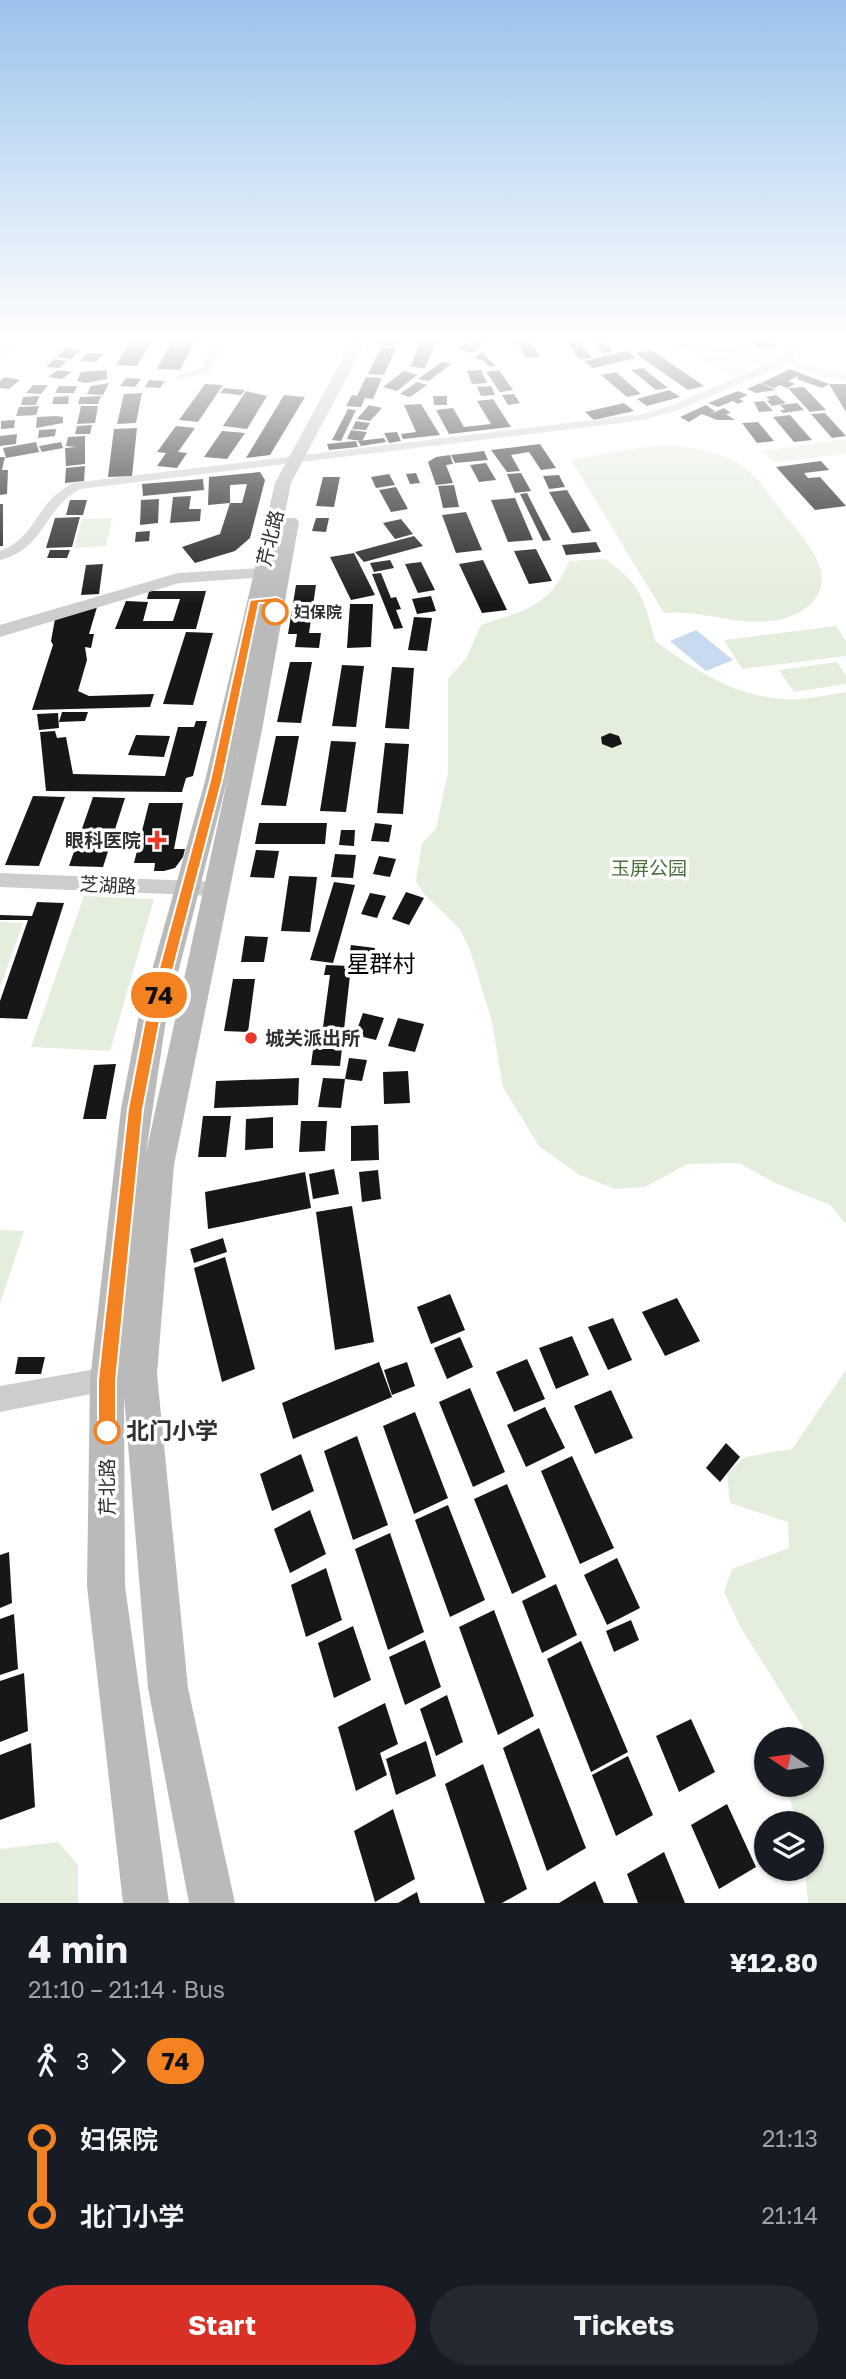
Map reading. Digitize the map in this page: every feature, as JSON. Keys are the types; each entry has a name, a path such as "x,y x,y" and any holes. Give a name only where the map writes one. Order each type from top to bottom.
{"main road":[{"name":"芹北路","path":"212,1903 168,1688 140,1374 159,1165 202,889 264,591 298,473 296,461 313,428"},
{"name":"芹北路","path":"146,1903 106,1586 107,1380 135,1109 152,1020 202,889"}],"street":[{"path":"0,556 25,547 36,534 46,506 59,494 76,486 559,428"},
{"path":"0,631 178,579 264,591"},
{"name":"芝湖路","path":"0,880 202,889"},
{"path":"0,1399 140,1374"}],"green space":[{"path":"846,439 846,454 774,462 762,451"},
{"path":"670,445 721,456 737,463 757,479 804,538 819,563 822,576 814,601 800,612 767,622 664,613 571,460"},
{"path":"112,518 106,546 74,548 82,519"},
{"name":"玉屏公园","path":"604,559 626,575 639,593 655,641 714,679 746,692 781,699 846,692 846,1224 830,1205 775,1183 739,1163 687,1164 645,1187 615,1189 578,1174 539,1146 503,1087 492,1022 470,950 460,929 423,893 416,881 422,843 436,829 448,772 448,679 467,657 481,625 523,610 545,597 562,576 569,561"},
{"path":"836,626 846,641 846,656 742,669 724,640"},
{"path":"837,662 846,675 846,684 794,692 779,670"},
{"path":"84,896 154,899 110,1051 31,1047"},
{"path":"0,922 23,923 0,987"},
{"path":"0,1230 24,1231 0,1304"},
{"path":"846,1370 846,1903 808,1903 806,1881 824,1881 824,1811 793,1811 790,1798 824,1797 824,1727 803,1727 740,1626 724,1592 732,1569 789,1548 788,1522 730,1503 727,1474 745,1457 792,1449"},
{"path":"58,1842 78,1865 78,1903 0,1903 0,1849"}],"water":[{"path":"696,630 733,660 706,671 670,641"}],"building":[{"path":"77,428 91,428 90,434 75,434"},
{"path":"137,428 132,476 108,477 114,429"},
{"path":"175,428 195,428 178,452 187,453 177,468 157,466 166,453 157,452"},
{"path":"264,428 286,428 270,455 246,458"},
{"path":"338,428 347,428 341,441 332,440"},
{"path":"414,428 436,428 440,435 403,439 401,434 416,432"},
{"path":"446,428 504,428 449,434"},
{"path":"746,428 763,428 774,441 757,443"},
{"path":"782,428 801,428 812,440 794,442"},
{"path":"823,428 839,428 846,436 832,438"},
{"path":"56,429 55,436 38,438 39,430"},
{"path":"351,430 367,432 362,441 347,439"},
{"path":"222,431 245,433 227,459 204,457"},
{"path":"397,432 401,441 389,443 384,433"},
{"path":"17,434 16,444 0,446 0,436"},
{"path":"85,436 85,464 66,466 65,448 77,447 66,446 68,437"},
{"path":"384,438 386,442 361,446 358,441"},
{"path":"356,441 358,447 329,450 327,444"},
{"path":"36,442 39,452 6,458 3,448"},
{"path":"61,442 63,448 42,452 39,446"},
{"path":"540,444 556,468 541,470 529,452 511,455 520,471 507,472 491,450"},
{"path":"484,451 488,460 455,463 451,455"},
{"path":"450,455 453,464 446,465 453,483 436,485 428,462 436,457"},
{"path":"0,457 5,457 2,470 8,470 7,494 0,495"},
{"path":"821,461 829,470 804,473 808,478 820,477 846,506 815,510 776,467"},
{"path":"486,463 496,480 479,482 470,465"},
{"path":"85,466 84,481 65,483 66,468"},
{"path":"260,472 265,480 250,538 235,551 195,563 182,547 220,534 230,503 208,505 209,477","holes":["247,484 242,503 230,503 230,485"]},
{"path":"416,473 420,483 410,484 406,474"},
{"path":"521,473 531,491 515,493 507,474"},
{"path":"389,474 395,485 376,488 371,477"},
{"path":"559,475 565,487 549,489 543,476"},
{"path":"323,477 340,477 334,507 316,506"},
{"path":"203,479 204,490 143,496 142,484"},
{"path":"454,485 459,507 443,508 438,486"},
{"path":"396,487 408,509 391,512 379,490"},
{"path":"567,490 591,531 572,533 549,492"},
{"path":"527,493 551,540 543,541 520,494"},
{"path":"191,496 189,509 201,509 200,521 170,523 173,497"},
{"path":"515,498 533,540 508,542 491,500"},
{"path":"159,499 158,523 140,525 141,500"},
{"path":"70,500 87,500 83,515 66,515"},
{"path":"0,504 3,504 3,546 0,546"},
{"path":"466,512 482,550 456,553 442,515"},
{"path":"80,517 72,547 46,548 55,518"},
{"path":"316,518 329,518 326,532 312,531"},
{"path":"401,519 413,534 395,539 383,523"},
{"path":"150,531 149,541 135,542 136,532"},
{"path":"414,536 423,546 364,562 355,552"},
{"path":"596,542 601,552 566,555 562,545"},
{"path":"536,549 552,581 529,584 514,551"},
{"path":"50,550 70,550 67,558 47,558"},
{"path":"354,553 375,595 351,600 330,557"},
{"path":"390,560 394,568 374,572 370,563"},
{"path":"483,560 507,610 482,613 459,564"},
{"path":"421,562 435,590 418,593 405,564"},
{"path":"103,564 99,594 81,595 86,565"},
{"path":"381,573 391,598 396,597 401,609 396,610 403,628 394,629 372,574"},
{"path":"296,585 316,585 309,633 321,633 319,648 295,647 297,634 288,634"},
{"path":"149,591 206,591 196,629 115,629 126,601 148,602 143,621 173,621 180,599 147,599"},
{"path":"431,596 436,611 417,614 412,599"},
{"path":"350,604 373,604 371,647 347,648"},
{"path":"97,607 89,634 94,634 91,648 85,647 87,660 78,691 89,696 154,694 150,707 32,710 53,645 51,641 55,619"},
{"path":"414,617 432,618 427,651 408,650"},
{"path":"186,632 213,633 193,705 163,704"},
{"path":"290,662 312,662 301,723 277,722"},
{"path":"342,665 364,666 356,727 332,726"},
{"path":"392,667 414,668 409,729 385,728"},
{"path":"62,712 88,712 85,721 59,722"},
{"path":"58,713 59,728 39,730 37,714"},
{"path":"196,721 207,721 193,776 186,778 182,792 46,791 40,732 55,731 57,738 66,737 73,774 165,776 178,727 194,727"},
{"path":"610,733 619,736 622,744 612,748 602,744 601,737"},
{"path":"136,735 170,736 164,757 128,755"},
{"path":"276,736 299,736 286,806 261,805"},
{"path":"331,741 356,742 346,812 320,811"},
{"path":"385,743 409,744 403,814 377,813"},
{"path":"33,796 65,797 39,866 5,865"},
{"path":"93,797 125,798 103,867 69,866"},
{"path":"149,803 183,803 174,849 185,849 175,868 154,871 155,863 134,863"},
{"path":"259,823 327,823 325,844 255,844"},
{"path":"375,823 392,825 389,842 371,841"},
{"path":"341,830 355,830 354,846 339,845"},
{"path":"256,850 279,851 274,878 250,877"},
{"path":"335,854 356,855 353,878 331,877"},
{"path":"379,856 396,859 390,877 373,874"},
{"path":"289,876 317,877 310,932 281,931"},
{"path":"334,882 355,885 333,963 310,960"},
{"path":"406,892 424,898 409,925 392,919"},
{"path":"370,893 386,896 377,918 361,914"},
{"path":"37,902 64,903 27,1019 0,1018 0,1001 28,920 0,920 0,915 32,916"},
{"path":"245,936 268,937 264,962 241,962"},
{"path":"351,945 375,948 372,964 348,962"},
{"path":"326,965 351,966 340,1066 311,1065 316,1027 323,1027 330,975 324,975"},
{"path":"233,979 255,979 248,1032 224,1031"},
{"path":"363,1013 384,1018 376,1040 355,1035"},
{"path":"398,1018 424,1024 415,1052 388,1046"},
{"path":"349,1058 367,1060 362,1081 345,1079"},
{"path":"116,1064 106,1119 83,1119 94,1065"},
{"path":"408,1071 410,1103 384,1104 383,1072"},
{"path":"299,1078 298,1105 214,1108 216,1081"},
{"path":"323,1078 345,1079 341,1108 318,1107"},
{"path":"203,1116 231,1116 226,1157 198,1157"},
{"path":"273,1117 273,1148 245,1150 246,1119"},
{"path":"301,1121 327,1121 325,1151 299,1152"},
{"path":"378,1125 379,1160 351,1161 351,1126"},
{"path":"334,1169 339,1194 313,1199 309,1174"},
{"path":"378,1170 381,1199 362,1202 359,1172"},
{"path":"305,1172 311,1208 208,1229 205,1192"},
{"path":"352,1206 374,1342 335,1350 316,1212"},
{"path":"223,1238 227,1252 194,1263 190,1249"},
{"path":"225,1257 255,1369 222,1382 194,1268"},
{"path":"450,1294 465,1330 431,1344 417,1307"},
{"path":"677,1298 700,1341 665,1356 642,1312"},
{"path":"613,1318 632,1360 608,1370 588,1327"},
{"path":"572,1336 589,1375 556,1389 539,1348"},
{"path":"460,1337 473,1367 447,1379 434,1348"},
{"path":"18,1357 45,1357 41,1374 15,1374"},
{"path":"527,1359 545,1399 514,1412 496,1372"},
{"path":"379,1362 392,1397 293,1439 282,1403"},
{"path":"407,1362 415,1386 392,1395 384,1370"},
{"path":"470,1388 505,1472 473,1487 439,1402"},
{"path":"611,1390 633,1438 595,1454 574,1406"},
{"path":"545,1407 565,1448 526,1467 507,1425"},
{"path":"415,1412 448,1498 414,1514 383,1426"},
{"path":"357,1436 388,1525 353,1540 324,1451"},
{"path":"726,1443 740,1457 720,1482 706,1468"},
{"path":"301,1454 314,1491 272,1511 260,1474"},
{"path":"572,1456 614,1548 580,1564 541,1471"},
{"path":"507,1484 546,1577 512,1594 474,1499"},
{"path":"448,1505 485,1600 450,1617 415,1520"},
{"path":"310,1510 326,1554 290,1573 274,1529"},
{"path":"390,1533 424,1632 388,1650 355,1549"},
{"path":"9,1552 12,1603 0,1608 0,1555"},
{"path":"617,1558 640,1608 607,1625 584,1575"},
{"path":"326,1568 342,1620 306,1637 291,1585"},
{"path":"556,1584 577,1635 542,1653 522,1601"},
{"path":"494,1610 534,1716 498,1735 459,1627"},
{"path":"14,1614 18,1669 0,1675 0,1619"},
{"path":"631,1620 639,1640 614,1652 606,1631"},
{"path":"353,1626 371,1680 334,1698 318,1643"},
{"path":"425,1640 441,1687 405,1705 389,1657"},
{"path":"581,1641 628,1752 591,1772 547,1659"},
{"path":"24,1673 28,1731 0,1742 0,1681"},
{"path":"447,1695 463,1742 436,1756 420,1709"},
{"path":"385,1703 398,1744 380,1753 387,1775 356,1791 338,1727"},
{"path":"691,1719 715,1772 679,1792 656,1736"},
{"path":"539,1728 586,1848 547,1871 503,1748"},
{"path":"426,1741 436,1776 396,1795 386,1759"},
{"path":"31,1743 35,1807 0,1820 0,1755"},
{"path":"628,1756 653,1815 616,1836 592,1775"},
{"path":"483,1764 527,1889 502,1903 485,1903 445,1784"},
{"path":"727,1804 754,1863 754,1868 719,1889 691,1825"},
{"path":"393,1809 415,1879 375,1902 354,1831"},
{"path":"664,1852 685,1903 638,1903 627,1874"},
{"path":"595,1881 604,1903 559,1903"},
{"path":"417,1892 420,1903 398,1903"}],"bus line":[{"name":"74","path":"107,1431 107,1380 135,1109 152,1020 216,781 255,600 277,600 275,612"}],"place":[{"name":"妇保院","path":"275,612"},
{"name":"眼科医院","path":"157,840"},
{"name":"城关派出所","path":"251,1038"},
{"name":"北门小学","path":"107,1431"}],"district":[{"name":"星群村","path":"381,964"}]}
